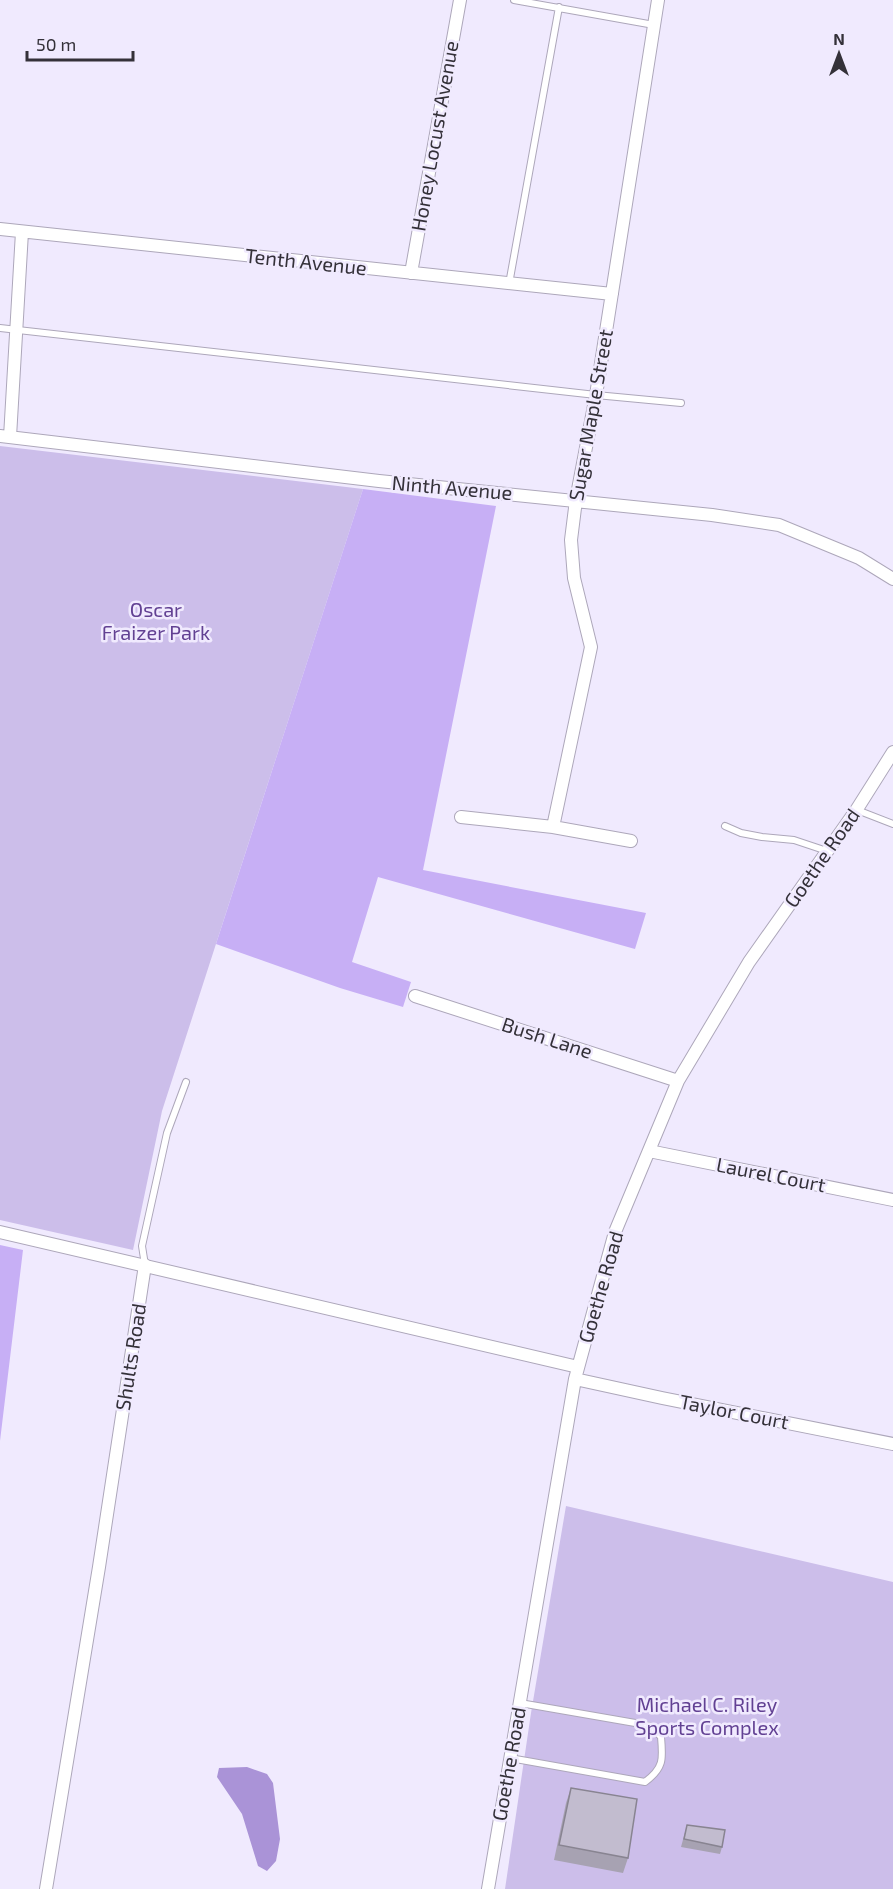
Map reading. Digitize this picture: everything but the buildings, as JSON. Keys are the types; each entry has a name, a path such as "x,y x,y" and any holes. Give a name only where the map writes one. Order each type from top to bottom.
{"street":[{"name":"Honey Locust Avenue","path":"411,273 460,0"},
{"name":"Sugar Maple Street","path":"554,827 591,647 574,578 571,540 576,500 596,395 658,0"},
{"name":"Tenth Avenue","path":"0,229 612,294"},
{"path":"5,437 16,330 22,232"},
{"name":"Ninth Avenue","path":"5,437 379,482 576,500 779,525 858,558 893,579"},
{"name":"Goethe Road","path":"488,1889 576,1373 615,1232 678,1081 749,962 857,809 893,752"},
{"path":"461,817 554,827 632,841"},
{"name":"Bush Lane","path":"415,996 678,1081"},
{"name":"Laurel Court","path":"649,1151 893,1200"},
{"path":"0,1232 425,1332 576,1373"},
{"name":"Shults Road","path":"46,1889 99,1567 145,1265"},
{"name":"Taylor Court","path":"576,1373 662,1398 893,1443"}],"lane":[{"path":"514,0 654,25"},
{"path":"509,284 559,7"},
{"path":"0,328 596,395 681,402"},
{"path":"857,809 893,824"},
{"path":"725,826 752,835 794,840 827,851"},
{"path":"145,1265 142,1246 167,1133 186,1082"},
{"path":"510,1758 645,1782 661,1766 661,1737 652,1727 519,1703"}],"green space":[{"name":"Oscar Fraizer Park","path":"0,446 363,489 162,1111 133,1250 0,1220"},
{"name":"Michael C. Riley Sports Complex","path":"566,1506 893,1582 893,1889 505,1889 531,1713"}],"shaded area":[{"path":"363,489 496,506 423,870 646,913 635,949 378,877 352,962 411,982 403,1007 340,988 216,944"},
{"path":"0,1245 23,1250 0,1441"},
{"path":"247,1767 267,1774 273,1783 280,1839 276,1861 267,1871 258,1866 242,1814 217,1777 219,1768"}]}
